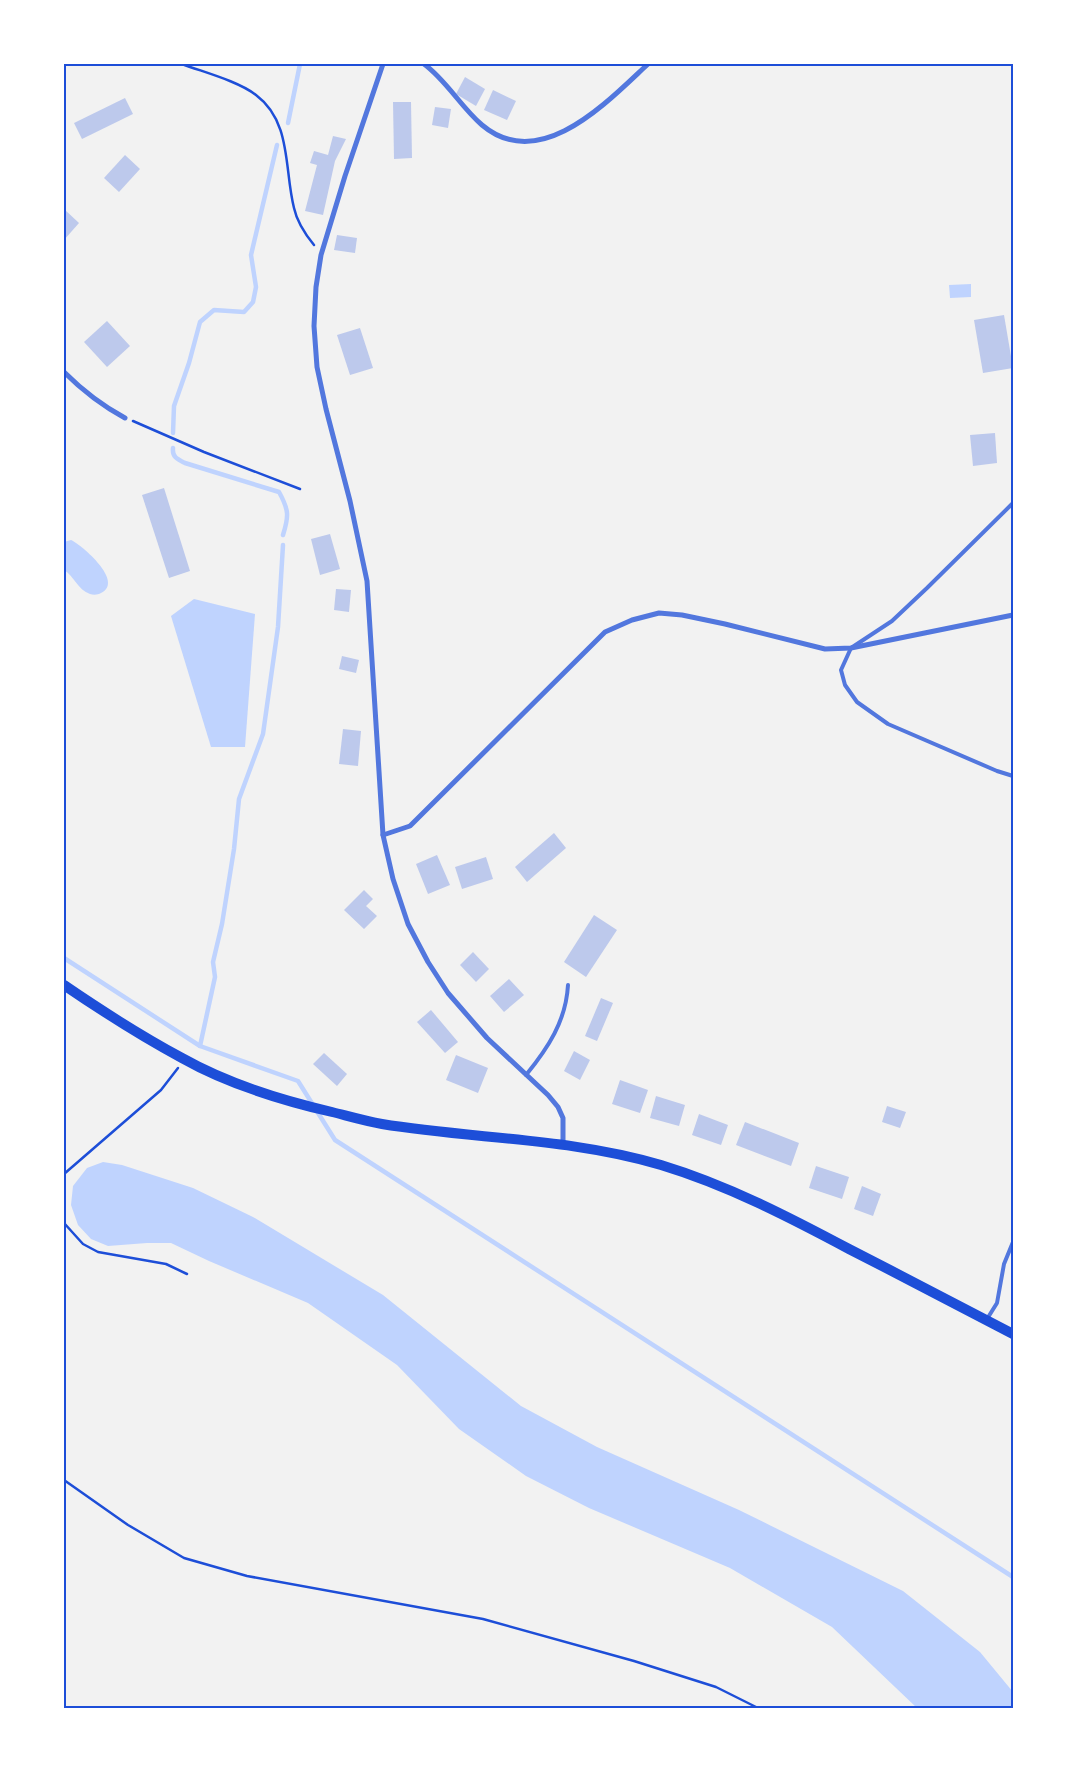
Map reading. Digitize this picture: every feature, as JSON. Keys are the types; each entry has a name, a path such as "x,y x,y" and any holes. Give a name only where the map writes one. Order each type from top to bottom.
{"main road":[{"path":"64,985 118,1021 183,1059 220,1076 295,1103 380,1123 563,1145 612,1153 661,1165 703,1180 815,1231 1013,1334"}],"street":[{"path":"383,64 345,176 322,255 316,287 314,326 318,367 326,409 350,501 367,581 384,835 393,879 408,924 428,962 448,993 487,1038 548,1095 558,1107 563,1118 563,1145"},
{"path":"424,64 482,125 514,141 529,142 562,133 575,125 592,113 648,64"},
{"path":"64,372 91,398 125,418"},
{"path":"384,835 410,826 605,632 632,620 659,613 682,616 725,624 825,649 851,648 1013,615"}],"lane":[{"path":"1013,503 892,621 851,648 841,670 845,685 857,702 888,724 997,771 1013,776"},
{"path":"526,1075 545,1052 561,1022 567,1000 568,985"},
{"path":"986,1320 997,1303 1004,1264 1013,1242"}],"path":[{"path":"182,64 240,86 255,94 269,107 278,122 284,141 294,208 303,231 322,255"},
{"path":"125,418 204,452 300,488"},
{"path":"64,1174 161,1090 173,1075"},
{"path":"64,1223 83,1244 98,1252 166,1264 187,1274"},
{"path":"64,1480 128,1525 184,1558 247,1576 483,1619 634,1661 716,1687 758,1708"}],"water":[{"path":"971,284 971,297 950,298 949,285"},
{"path":"71,540 92,556 105,573 108,581 107,588 101,593 94,595 86,592 64,570 64,542"},
{"path":"194,599 255,614 245,747 211,747 171,616"},
{"path":"103,1162 122,1165 193,1188 253,1217 383,1295 521,1406 597,1447 739,1510 903,1591 980,1652 1013,1692 1013,1708 917,1708 832,1627 730,1568 589,1508 526,1476 459,1429 397,1365 308,1303 171,1243 108,1246 91,1239 78,1225 71,1205 73,1186 87,1168"}],"building":[{"path":"465,77 485,89 476,106 456,94"},
{"path":"493,90 516,101 507,120 484,110"},
{"path":"125,98 133,114 82,139 74,123"},
{"path":"393,102 411,102 412,158 394,159"},
{"path":"435,107 451,109 448,128 432,125"},
{"path":"333,136 346,139 335,161 323,215 305,211 317,165 310,163 314,151 328,155"},
{"path":"125,155 140,169 119,192 104,178"},
{"path":"64,209 79,223 64,240"},
{"path":"337,235 357,238 355,253 334,250"},
{"path":"1004,315 1013,368 983,373 974,320"},
{"path":"107,321 130,346 107,367 84,342"},
{"path":"360,328 373,368 350,375 337,335"},
{"path":"995,433 997,463 973,466 970,435"},
{"path":"164,488 190,571 169,578 142,495"},
{"path":"330,534 340,569 320,575 311,539"},
{"path":"336,589 351,590 349,612 334,610"},
{"path":"342,656 359,660 356,673 339,669"},
{"path":"343,729 361,731 358,766 339,764"},
{"path":"554,833 566,848 527,882 515,867"},
{"path":"437,855 450,885 428,894 416,864"},
{"path":"486,857 493,879 462,889 455,867"},
{"path":"364,890 373,899 366,906 377,916 364,929 344,910"},
{"path":"594,915 617,930 586,977 564,962"},
{"path":"473,952 489,969 476,982 460,965"},
{"path":"509,979 524,995 504,1012 490,996"},
{"path":"601,998 613,1003 597,1041 585,1036"},
{"path":"431,1010 458,1042 445,1053 417,1022"},
{"path":"574,1051 590,1060 580,1080 564,1071"},
{"path":"324,1053 347,1074 337,1086 313,1064"},
{"path":"456,1055 488,1068 478,1093 446,1080"},
{"path":"620,1080 648,1090 640,1113 612,1104"},
{"path":"656,1096 685,1105 679,1126 650,1118"},
{"path":"887,1106 906,1112 900,1128 882,1122"},
{"path":"699,1114 728,1125 721,1145 692,1135"},
{"path":"745,1122 799,1143 791,1166 736,1145"},
{"path":"816,1166 849,1177 842,1199 809,1188"},
{"path":"862,1186 881,1194 873,1216 854,1209"}],"waterway":[{"path":"288,123 300,64"},
{"path":"173,433 174,406 189,363 200,322 214,310 244,312 253,302 256,287 251,255 277,145"},
{"path":"173,448 173,454 185,463 279,492 287,513 283,535"},
{"path":"200,1046 215,977 213,962 222,924 234,849 239,799 263,734 278,627 283,545"},
{"path":"64,958 200,1046 298,1081 335,1140 1013,1577"}]}
